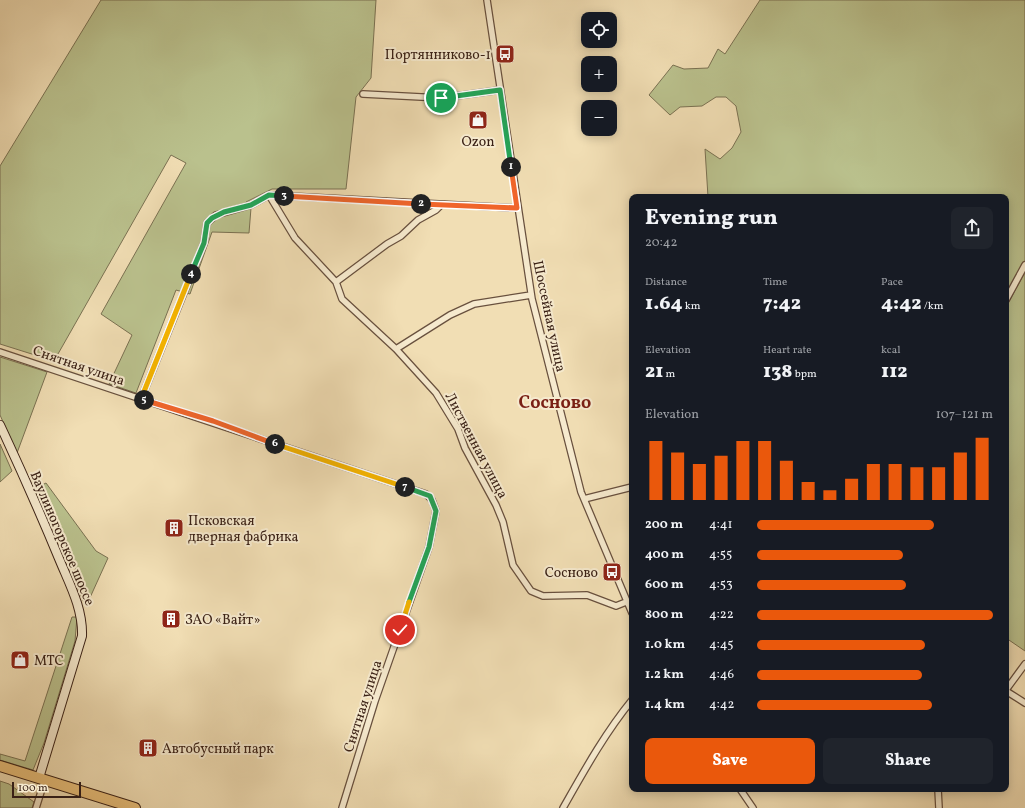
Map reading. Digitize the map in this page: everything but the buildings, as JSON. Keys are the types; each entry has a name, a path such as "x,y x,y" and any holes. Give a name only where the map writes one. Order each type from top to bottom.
{"highway":[{"path":"0,766 135,808"}],"street":[{"name":"Шоссейная улица","path":"487,0 531,295 556,402 584,499 625,594 626,602 629,608"},
{"path":"363,94 441,98 500,90"},
{"path":"141,399 204,243 207,223 216,215 251,205 269,195 441,205 517,205"},
{"name":"Лиственная улица","path":"269,195 295,238 336,282 342,299 396,349 436,393 458,429 465,448 496,505 503,522 513,565 531,591 543,596 586,595 616,606 626,602"},
{"path":"336,282 387,244 401,236 418,220 441,205"},
{"path":"1009,294 1025,265"},
{"path":"396,349 450,315 474,304 531,295"},
{"name":"Снятная улица","path":"0,352 141,399 213,421 294,451 419,491 426,494 432,500 436,511 429,547 375,701 342,808"},
{"name":"Ваулиногорское шоссе","path":"0,425 47,528 79,607 83,622 82,636 42,778"},
{"path":"584,499 629,488"},
{"path":"1009,687 1025,664"},
{"path":"1009,693 1025,703"},
{"path":"563,808 618,716 629,703"},
{"path":"36,808 42,778"},
{"path":"743,792 753,808"},
{"path":"938,792 938,808"}],"green space":[{"path":"101,0 376,0 371,78 356,97 346,189 272,189 246,202 251,208 249,233 212,232 190,294 176,290 136,393 109,384 132,335 101,314 186,163 171,155 54,361 0,344 0,166"},
{"path":"760,0 1025,0 1025,262 1009,291 1009,194 708,194 705,149 720,159 732,148 741,132 736,106 726,97 716,97 702,106 680,107 670,115 649,95 673,65 684,69 708,68 718,49 725,54"},
{"path":"1025,272 1025,651 1009,640 1009,301"},
{"path":"0,357 47,372 17,453 0,415"},
{"path":"0,444 12,471 0,482"},
{"path":"46,483 96,551 108,558 88,602 83,601 72,572 76,569 55,520 50,522 32,490"},
{"path":"72,617 77,617 75,641 44,743 33,770 0,760 0,754 25,761"},
{"path":"0,781 9,784 34,802 32,808 0,808"}],"place":[{"name":"Портянниково-1","path":"505,54"},
{"name":"Ozon","path":"478,120"},
{"name":"Псковская дверная фабрика","path":"174,528"},
{"name":"Сосново","path":"612,572"},
{"name":"ЗАО «Вайт»","path":"171,619"},
{"name":"МТС","path":"20,660"},
{"name":"Автобусный парк","path":"148,748"}],"district":[{"name":"Сосново","path":"555,402"}],"route":[{"path":"400,630 429,547 436,511 435,504 430,496 405,486 294,451 213,421 141,399 204,243 207,223 216,215 251,205 269,195 517,208 500,90 441,98"}]}
